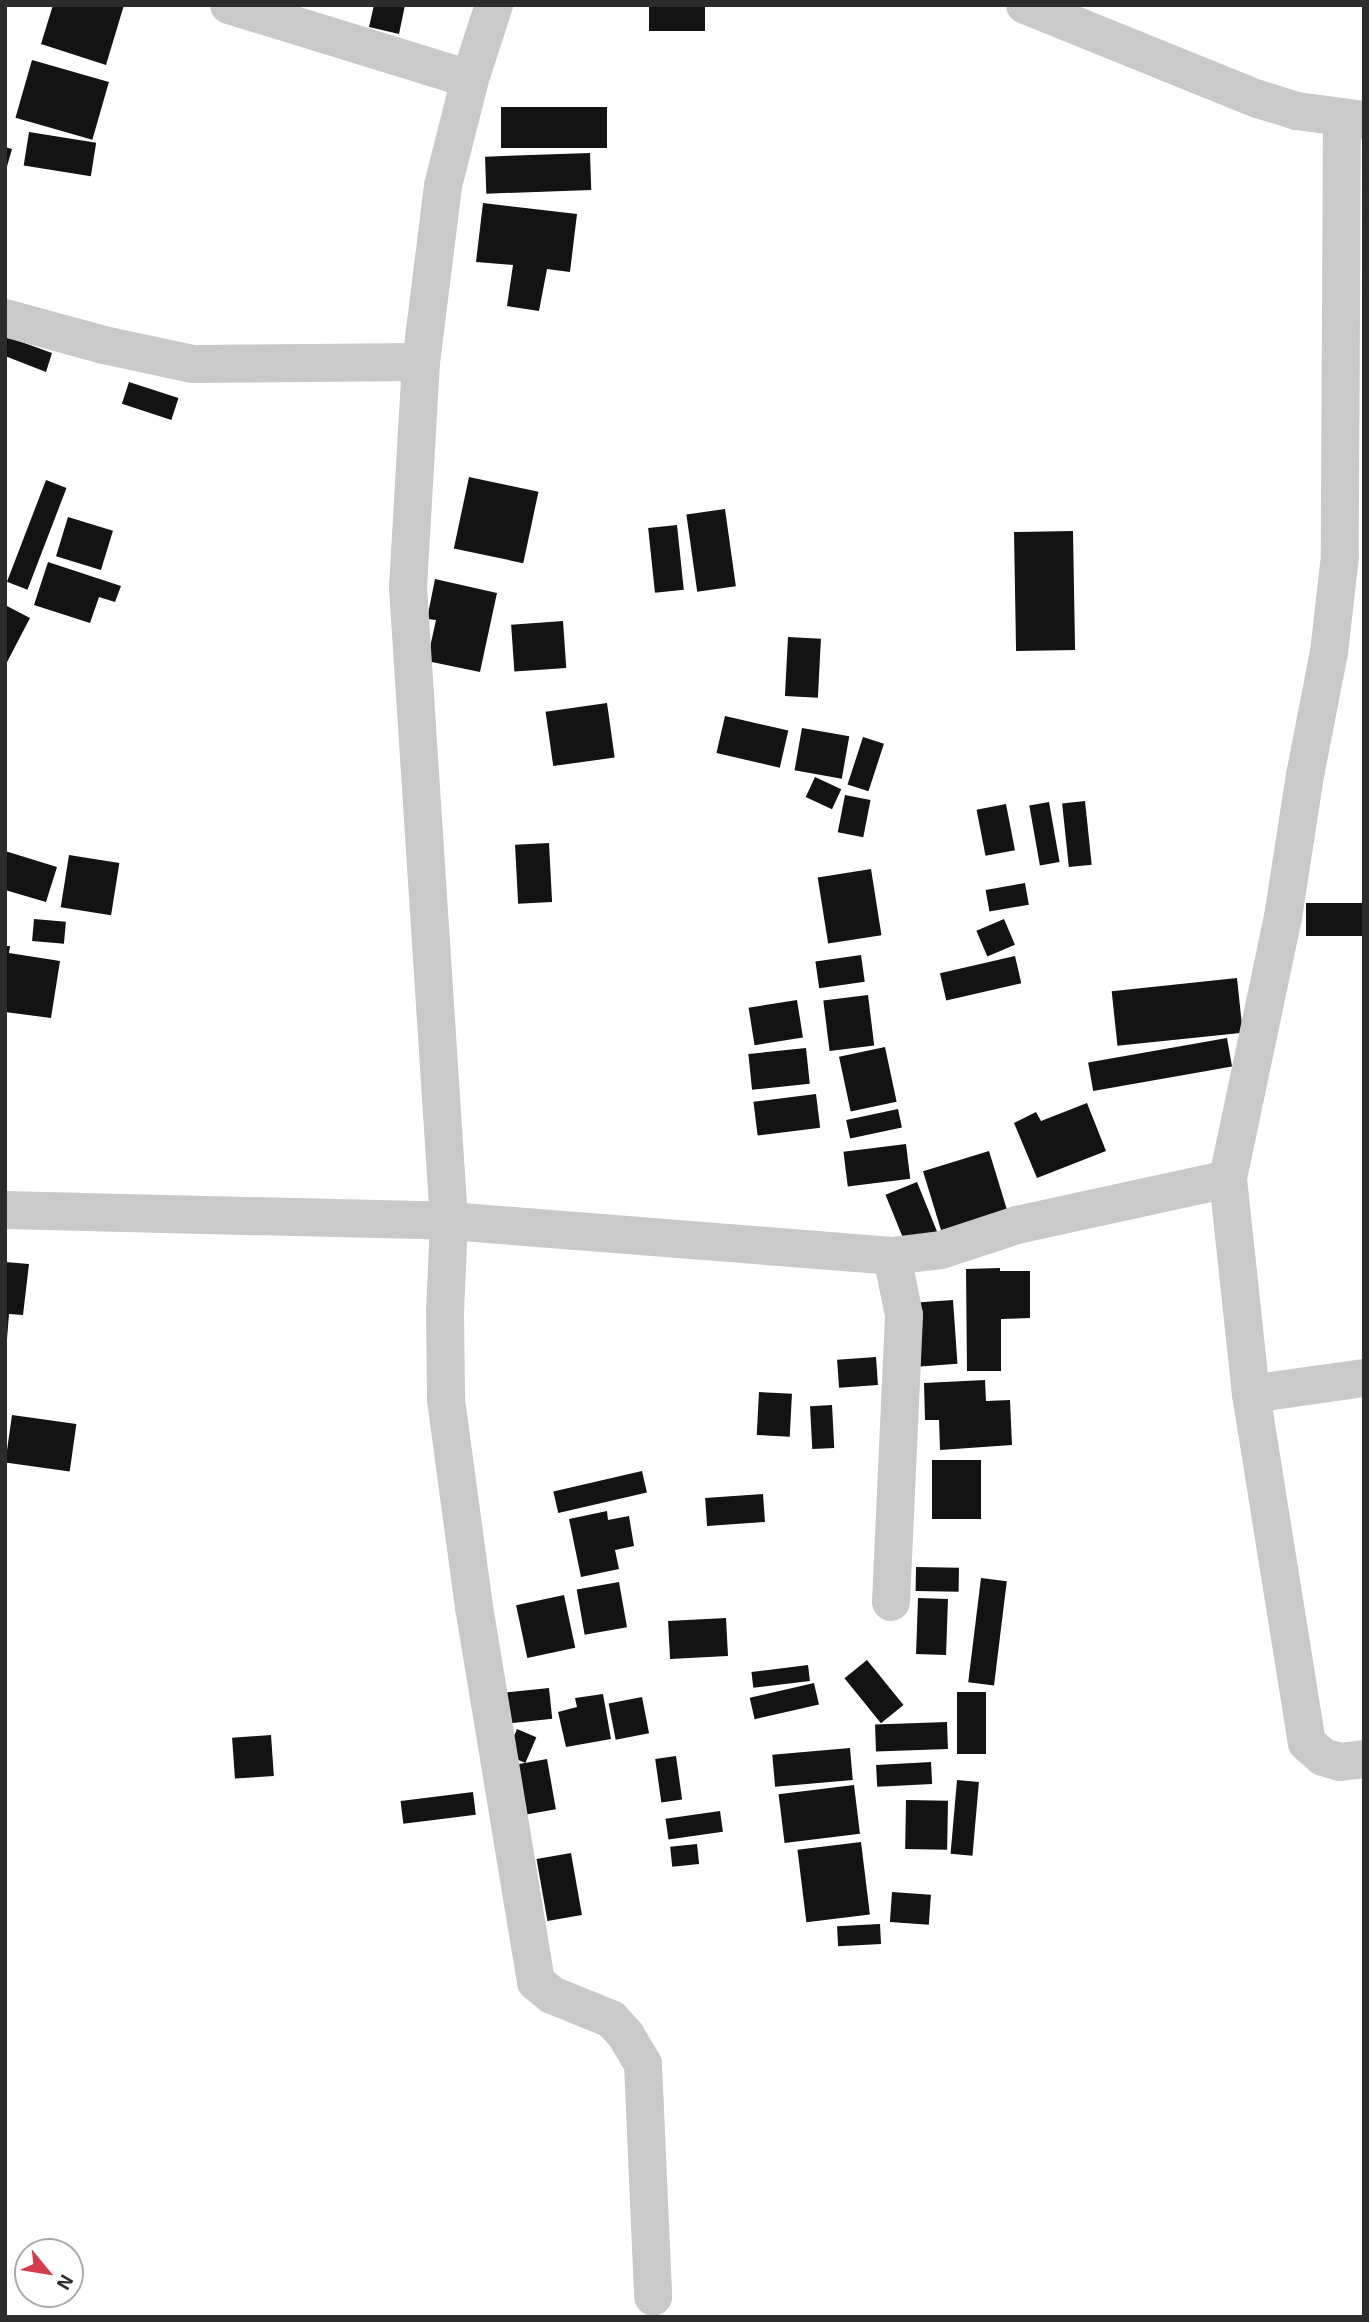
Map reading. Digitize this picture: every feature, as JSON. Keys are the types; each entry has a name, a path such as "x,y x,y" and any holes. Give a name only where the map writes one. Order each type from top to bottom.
{"street":[{"path":"229,5 470,79"},
{"path":"494,5 470,79 443,186 421,362 408,587 449,1221 445,1312 446,1400 474,1607 536,1982 552,1995 611,2019 625,2034 643,2064 653,2297"},
{"path":"1025,5 1258,99 1297,111 1353,119 1340,556 1328,652 1305,775 1283,918 1228,1179 1251,1394 1307,1743 1323,1758 1340,1762 1364,1759"},
{"path":"5,318 104,345 193,364 421,362"},
{"path":"5,1210 449,1221 892,1256 941,1250 1017,1225 1228,1179"},
{"path":"891,1602 904,1315 892,1256"},
{"path":"1251,1394 1364,1378"}],"building":[{"path":"53,5 124,5 106,65 41,44"},
{"path":"374,5 405,5 399,34 369,27"},
{"path":"649,5 705,5 705,31 649,31"},
{"path":"32,60 109,82 92,140 15,118"},
{"path":"501,107 607,107 607,148 501,148"},
{"path":"29,132 96,143 91,176 24,166"},
{"path":"5,147 12,149 6,170 5,170"},
{"path":"590,153 591,190 486,194 485,157"},
{"path":"483,203 577,214 570,272 547,269 539,311 507,306 513,265 476,262"},
{"path":"5,336 52,353 46,372 5,356"},
{"path":"129,382 178,398 171,420 122,404"},
{"path":"469,477 538,492 523,563 454,548"},
{"path":"46,480 67,488 27,590 7,582"},
{"path":"725,509 736,586 697,592 686,514"},
{"path":"68,517 113,531 101,570 56,556"},
{"path":"677,525 684,590 655,593 648,528"},
{"path":"1073,531 1075,650 1016,651 1014,532"},
{"path":"48,562 121,586 115,602 99,597 90,623 34,605"},
{"path":"435,579 497,593 480,672 427,661 436,620 427,619"},
{"path":"5,605 30,618 5,666"},
{"path":"563,621 566,668 514,672 511,625"},
{"path":"788,637 821,639 818,698 785,696"},
{"path":"607,703 615,757 553,766 546,712"},
{"path":"725,716 788,731 780,768 716,753"},
{"path":"802,728 849,736 842,779 795,770"},
{"path":"863,737 884,744 868,791 848,785"},
{"path":"815,777 841,789 832,809 806,797"},
{"path":"845,795 871,800 863,837 838,832"},
{"path":"1085,801 1092,865 1069,867 1062,803"},
{"path":"1049,802 1060,862 1040,866 1029,805"},
{"path":"1006,804 1015,850 986,856 977,810"},
{"path":"549,843 552,902 518,904 515,845"},
{"path":"5,851 57,867 46,902 5,890"},
{"path":"69,855 119,863 111,915 61,907"},
{"path":"871,869 881,935 828,944 818,877"},
{"path":"1025,883 1029,905 989,912 986,890"},
{"path":"1306,903 1364,903 1364,936 1306,936"},
{"path":"34,919 66,922 64,944 32,941"},
{"path":"1004,919 1015,945 987,956 976,931"},
{"path":"5,946 10,946 9,953 60,961 51,1018 5,1012"},
{"path":"861,955 865,982 819,988 815,961"},
{"path":"1015,956 1021,983 946,1001 940,973"},
{"path":"1237,978 1243,1033 1117,1046 1112,991"},
{"path":"868,995 874,1046 830,1051 823,1000"},
{"path":"797,1000 803,1038 755,1045 749,1008"},
{"path":"1227,1038 1232,1067 1093,1091 1088,1062"},
{"path":"885,1047 897,1102 851,1112 839,1057"},
{"path":"806,1048 810,1084 752,1090 748,1054"},
{"path":"816,1094 820,1128 758,1135 753,1102"},
{"path":"1087,1103 1106,1151 1037,1178 1014,1123 1036,1112 1041,1121"},
{"path":"898,1109 902,1128 850,1139 846,1120"},
{"path":"906,1144 910,1179 848,1186 843,1152"},
{"path":"989,1151 1007,1210 941,1230 923,1171"},
{"path":"917,1182 938,1235 907,1248 885,1195"},
{"path":"5,1262 29,1264 23,1315 9,1314 7,1339"},
{"path":"1000,1268 1000,1271 1030,1271 1030,1318 1001,1319 1001,1371 967,1371 966,1269"},
{"path":"953,1300 957,1364 914,1367 909,1303"},
{"path":"876,1357 878,1385 839,1388 837,1360"},
{"path":"985,1380 986,1401 1010,1400 1012,1445 940,1450 939,1420 925,1420 924,1383"},
{"path":"759,1392 792,1394 790,1437 757,1435"},
{"path":"832,1405 834,1448 812,1449 810,1406"},
{"path":"12,1415 76,1424 70,1472 5,1463"},
{"path":"932,1460 981,1460 981,1519 932,1519"},
{"path":"642,1471 647,1492 558,1513 553,1491"},
{"path":"763,1494 765,1522 707,1526 705,1498"},
{"path":"607,1511 608,1520 629,1516 634,1546 615,1550 619,1569 581,1577 569,1519"},
{"path":"916,1567 959,1568 959,1592 916,1591"},
{"path":"981,1578 1007,1581 994,1685 968,1682"},
{"path":"619,1582 627,1627 585,1635 577,1589"},
{"path":"564,1595 575,1648 527,1658 516,1605"},
{"path":"918,1598 948,1599 946,1655 916,1654"},
{"path":"726,1618 728,1656 670,1659 668,1621"},
{"path":"867,1660 904,1705 881,1723 844,1678"},
{"path":"808,1665 810,1681 753,1688 751,1672"},
{"path":"814,1683 819,1704 755,1719 750,1698"},
{"path":"549,1688 552,1719 505,1724 501,1693"},
{"path":"957,1692 986,1692 986,1754 957,1754"},
{"path":"603,1694 611,1739 566,1747 558,1712 577,1707 575,1698"},
{"path":"642,1697 649,1733 616,1740 609,1703"},
{"path":"947,1722 948,1749 876,1751 875,1725"},
{"path":"517,1729 536,1737 525,1763 506,1755"},
{"path":"271,1735 274,1776 235,1779 232,1738"},
{"path":"850,1748 853,1780 775,1787 772,1755"},
{"path":"676,1756 682,1800 661,1802 655,1759"},
{"path":"547,1759 556,1809 516,1816 508,1766"},
{"path":"931,1762 932,1784 877,1787 876,1765"},
{"path":"957,1780 979,1782 972,1856 951,1854"},
{"path":"854,1785 860,1834 785,1843 779,1794"},
{"path":"473,1792 476,1815 403,1824 401,1801"},
{"path":"906,1800 948,1801 947,1850 905,1849"},
{"path":"720,1811 723,1832 668,1839 666,1819"},
{"path":"861,1842 870,1914 806,1922 797,1850"},
{"path":"697,1844 699,1864 672,1867 670,1847"},
{"path":"571,1853 582,1915 547,1921 537,1859"},
{"path":"892,1892 931,1895 929,1925 890,1922"},
{"path":"880,1924 881,1944 838,1946 837,1926"}]}
